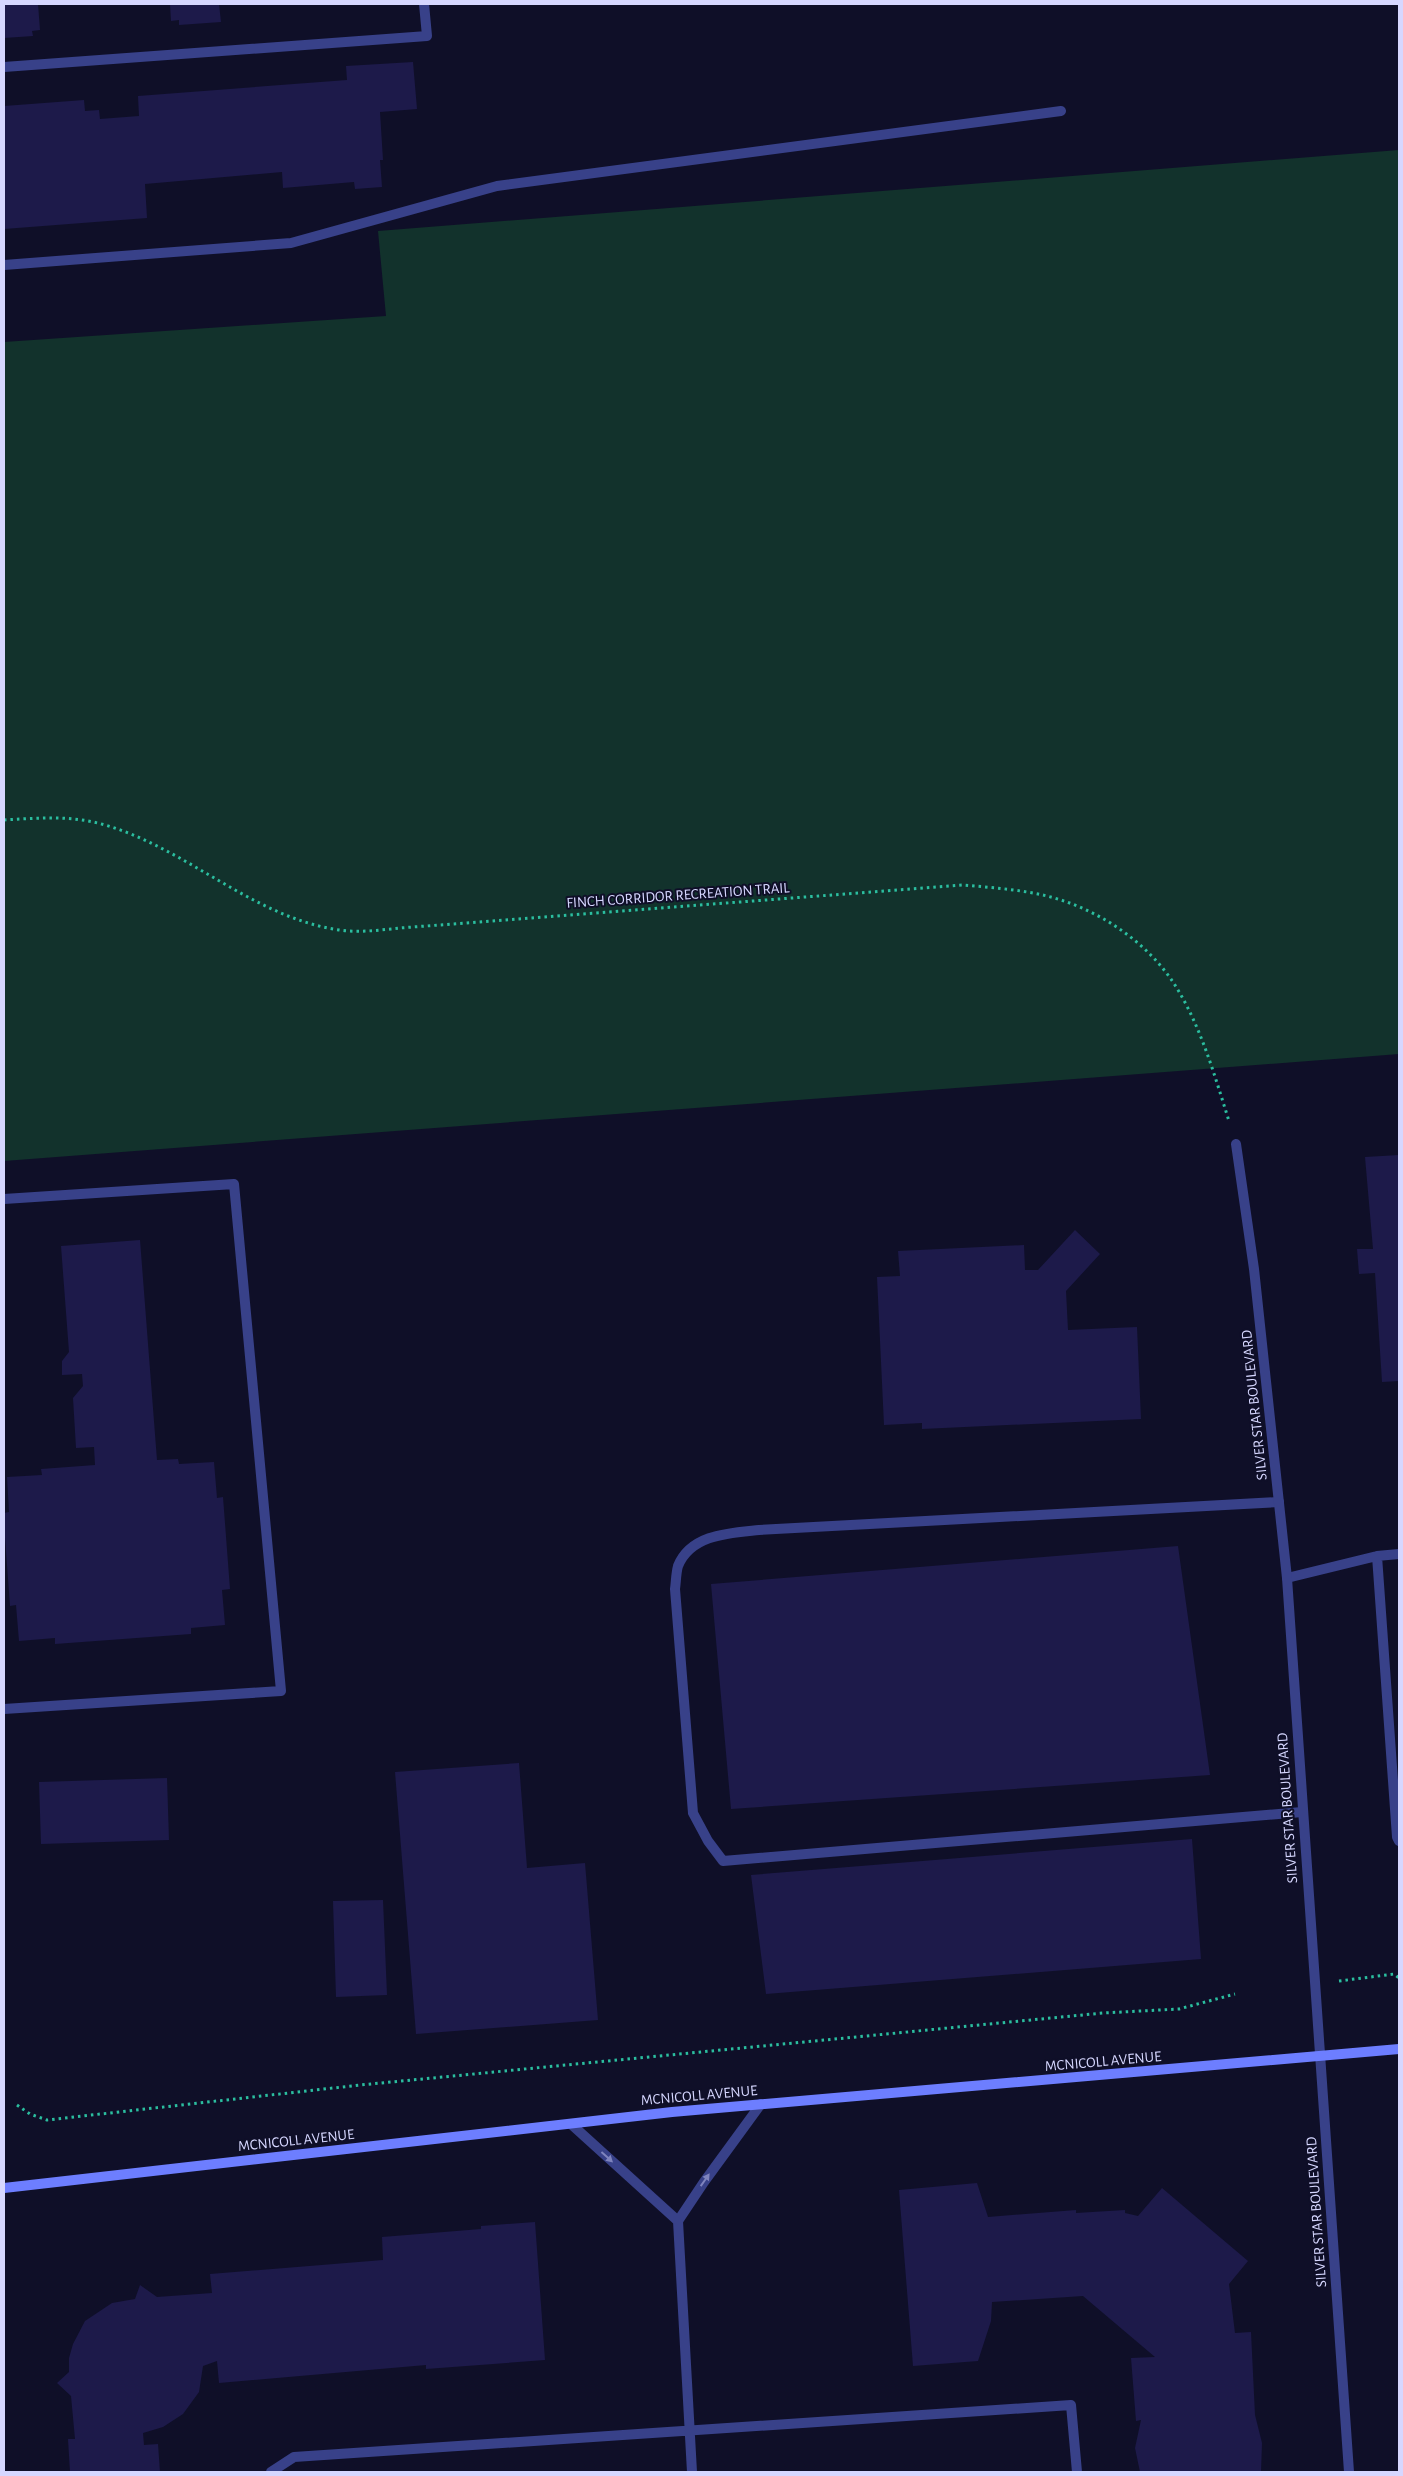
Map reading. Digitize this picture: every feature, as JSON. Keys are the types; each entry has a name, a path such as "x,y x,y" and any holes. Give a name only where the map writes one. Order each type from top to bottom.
{"main road":[{"name":"MCNICOLL AVENUE","path":"4,2188 761,2104 1399,2049"}],"street":[{"path":"4,67 427,36 424,4"},
{"path":"4,265 291,243 497,186 1062,111"},
{"name":"SILVER STAR BOULEVARD","path":"1236,1144 1254,1269 1287,1578 1348,2472"},
{"path":"4,1199 234,1184 281,1691 4,1709"},
{"path":"1279,1502 759,1530 716,1535 691,1547 678,1566 675,1589 693,1813 723,1861 1302,1812"},
{"path":"1287,1578 1377,1556 1399,1554"},
{"path":"1377,1556 1397,1837 1399,1840"},
{"path":"692,2472 678,2221 761,2104"},
{"path":"572,2124 678,2221"},
{"path":"272,2472 294,2457 1071,2405 1077,2472"}],"path":[{"name":"FINCH CORRIDOR RECREATION TRAIL","path":"4,820 41,817 73,819 106,825 152,844 243,895 282,913 309,924 341,930 390,929 962,885 1039,894 1076,906 1109,922 1143,947 1163,969 1178,990 1194,1020 1209,1059 1236,1144"},
{"path":"1314,1984 1394,1974 1399,1978"},
{"path":"17,2105 30,2114 47,2120 370,2084 1103,2013 1179,2009 1235,1994"}],"green space":[{"path":"1399,150 1399,1054 4,1161 4,342 386,316 378,231"}],"building":[{"path":"4,4 38,4 40,30 32,31 33,36 4,38"},
{"path":"170,4 219,4 221,22 179,25 179,20 171,21"},
{"path":"413,62 417,109 380,112 383,160 380,160 382,187 355,189 354,182 283,188 282,172 145,184 147,218 4,229 4,106 84,100 85,111 99,110 100,119 139,116 138,96 347,80 346,66"},
{"path":"1399,1155 1399,1381 1382,1382 1375,1273 1359,1274 1357,1249 1373,1249 1365,1157"},
{"path":"1075,1230 1100,1254 1066,1291 1068,1330 1137,1327 1141,1419 922,1429 922,1423 884,1425 877,1277 900,1276 898,1251 1024,1245 1025,1270 1038,1270"},
{"path":"140,1240 157,1460 178,1459 179,1464 214,1462 217,1498 223,1497 230,1589 222,1590 225,1625 191,1628 191,1634 55,1644 55,1638 19,1641 16,1605 10,1606 4,1524 4,1513 9,1512 7,1477 42,1475 41,1469 95,1465 94,1447 76,1448 73,1398 83,1386 82,1374 62,1375 62,1361 69,1352 61,1246"},
{"path":"1178,1546 1210,1775 731,1809 711,1584"},
{"path":"519,1763 527,1868 585,1863 598,2020 416,2034 395,1772"},
{"path":"167,1778 169,1840 41,1844 39,1782"},
{"path":"1192,1839 1201,1959 766,1994 751,1875"},
{"path":"383,1900 387,1995 336,1997 333,1901"},
{"path":"977,2183 988,2217 1076,2210 1076,2213 1125,2210 1125,2213 1138,2216 1162,2188 1248,2261 1229,2284 1235,2333 1251,2332 1255,2415 1262,2443 1261,2472 1140,2472 1135,2448 1141,2420 1136,2421 1131,2358 1155,2357 1083,2296 992,2302 991,2321 978,2361 913,2366 899,2190"},
{"path":"535,2222 545,2360 426,2369 426,2365 219,2383 217,2361 203,2366 199,2392 183,2414 163,2427 143,2433 144,2445 158,2444 160,2472 70,2472 68,2439 75,2439 71,2396 57,2383 69,2372 69,2358 73,2344 85,2321 112,2303 135,2299 140,2285 157,2297 212,2293 210,2274 383,2260 382,2237 481,2229 481,2226"}]}
